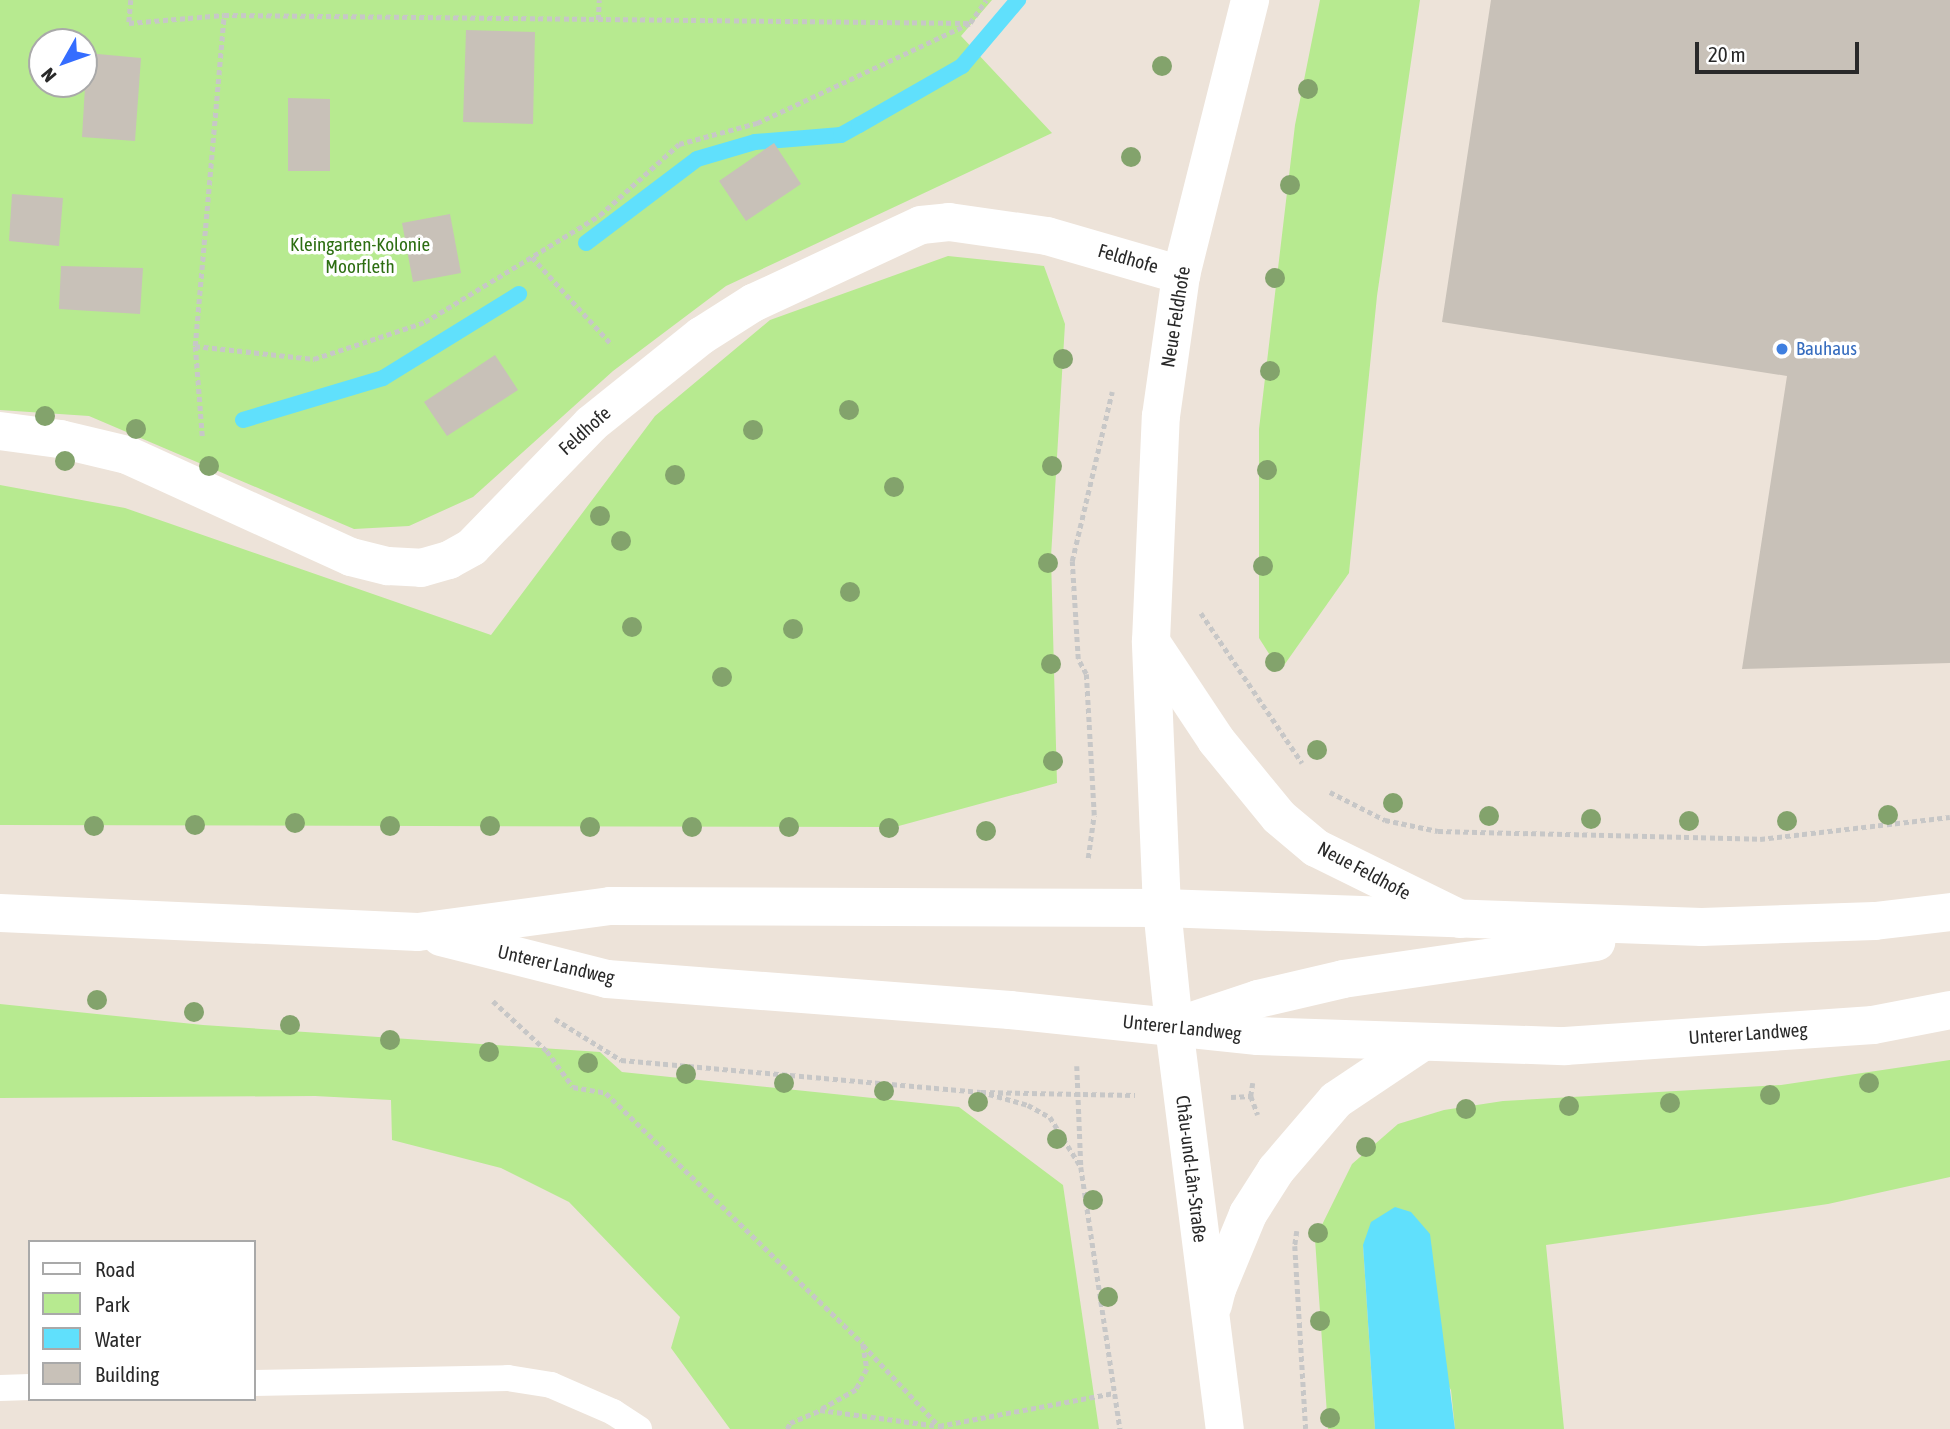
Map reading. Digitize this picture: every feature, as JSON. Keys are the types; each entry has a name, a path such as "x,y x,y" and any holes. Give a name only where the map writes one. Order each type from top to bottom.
{"main road":[{"name":"Neue Feldhofe","path":"1162,908 1151,640 1161,416 1181,275 1250,0"},
{"name":"Feldhofe","path":"0,431 60,439 127,455 351,557 388,566 421,568 449,560 472,547 494,527 557,456 643,380 754,303 921,225 949,222 1047,236 1181,275"},
{"name":"Neue Feldhofe","path":"1151,640 1216,740 1279,817 1316,848 1462,920"},
{"name":"Unterer Landweg","path":"0,913 418,932 610,906 1162,908 1702,927 1875,921 1950,912"},
{"name":"Châu-und-Lân-Straße","path":"1162,908 1174,1027 1225,1429"},
{"path":"1174,1027 1258,999 1343,979 1702,927"},
{"name":"Unterer Landweg","path":"418,932 607,979 1010,1010 1258,1036 1565,1046 1873,1025 1950,1010"},
{"path":"1211,1317 1217,1289 1239,1234 1276,1170 1336,1100 1420,1043"}],"lane":[{"path":"256,1383 508,1378 551,1385 614,1412 639,1429"},
{"path":"0,1388 28,1387"}],"path":[{"path":"131,0 129,23 224,15 970,23"},
{"path":"598,20 599,0"},
{"path":"195,346 314,359 425,322 600,215 679,144 757,123 970,23 986,0"},
{"path":"189,484 204,430 195,346 224,15"},
{"path":"532,257 643,380"},
{"path":"1082,908 1094,815 1086,674 1078,659 1072,561 1112,390"},
{"path":"1200,611 1305,767"},
{"path":"1321,785 1341,800 1385,820 1438,831 1760,839 1950,817"},
{"path":"488,996 547,1051 573,1087 606,1093 863,1344 939,1426"},
{"path":"553,1017 621,1060 981,1092 1103,1095"},
{"path":"981,1092 1028,1105 1050,1117 1081,1167 1119,1429"},
{"path":"1226,1098 1251,1096 1276,1170 1299,1217 1295,1246 1306,1429"},
{"path":"787,1429 790,1423 856,1390 867,1369 863,1344"},
{"path":"939,1426 1114,1393"},
{"path":"820,1410 947,1429"}],"green space":[{"name":"Kleingarten-Kolonie Moorfleth","path":"0,0 992,0 961,36 1052,133 726,286 613,371 473,497 409,526 354,529 89,416 0,410"},
{"path":"1320,0 1420,0 1377,296 1349,573 1280,671 1259,638 1259,429 1295,125"},
{"path":"948,256 1044,266 1065,324 1051,557 1057,783 895,827 0,825 0,485 125,508 491,635 655,416 770,320"},
{"path":"0,1004 203,1025 600,1052 622,1072 959,1107 1063,1185 1099,1429 730,1429 671,1348 680,1317 569,1202 501,1168 392,1140 391,1100 315,1096 0,1098"},
{"path":"1950,1060 1950,1177 1828,1204 1546,1245 1564,1429 1455,1429 1451,1390 1363,1245 1375,1429 1328,1429 1315,1239 1352,1164 1398,1124 1444,1110 1503,1101 1781,1085"}],"water":[{"path":"1395,1207 1411,1212 1430,1234 1455,1429 1375,1429 1363,1245 1371,1222"}],"building":[{"name":"Bauhaus","path":"1491,0 1950,0 1950,663 1742,669 1787,376 1442,322"},
{"path":"466,30 535,32 533,124 463,122"},
{"path":"98,54 141,58 135,141 82,137 84,98 98,98"},
{"path":"288,98 330,99 330,171 288,171"},
{"path":"774,143 801,184 746,221 719,181"},
{"path":"12,194 63,198 59,246 9,241"},
{"path":"450,214 461,273 413,282 402,223"},
{"path":"61,266 143,268 140,314 59,309"},
{"path":"495,355 518,390 447,436 424,402"}],"waterway":[{"path":"586,243 697,159 755,142 841,135 859,125 962,66 1018,0"},
{"path":"243,420 383,378 519,294"}],"place":[{"name":"Bauhaus","path":"1782,349"}]}
